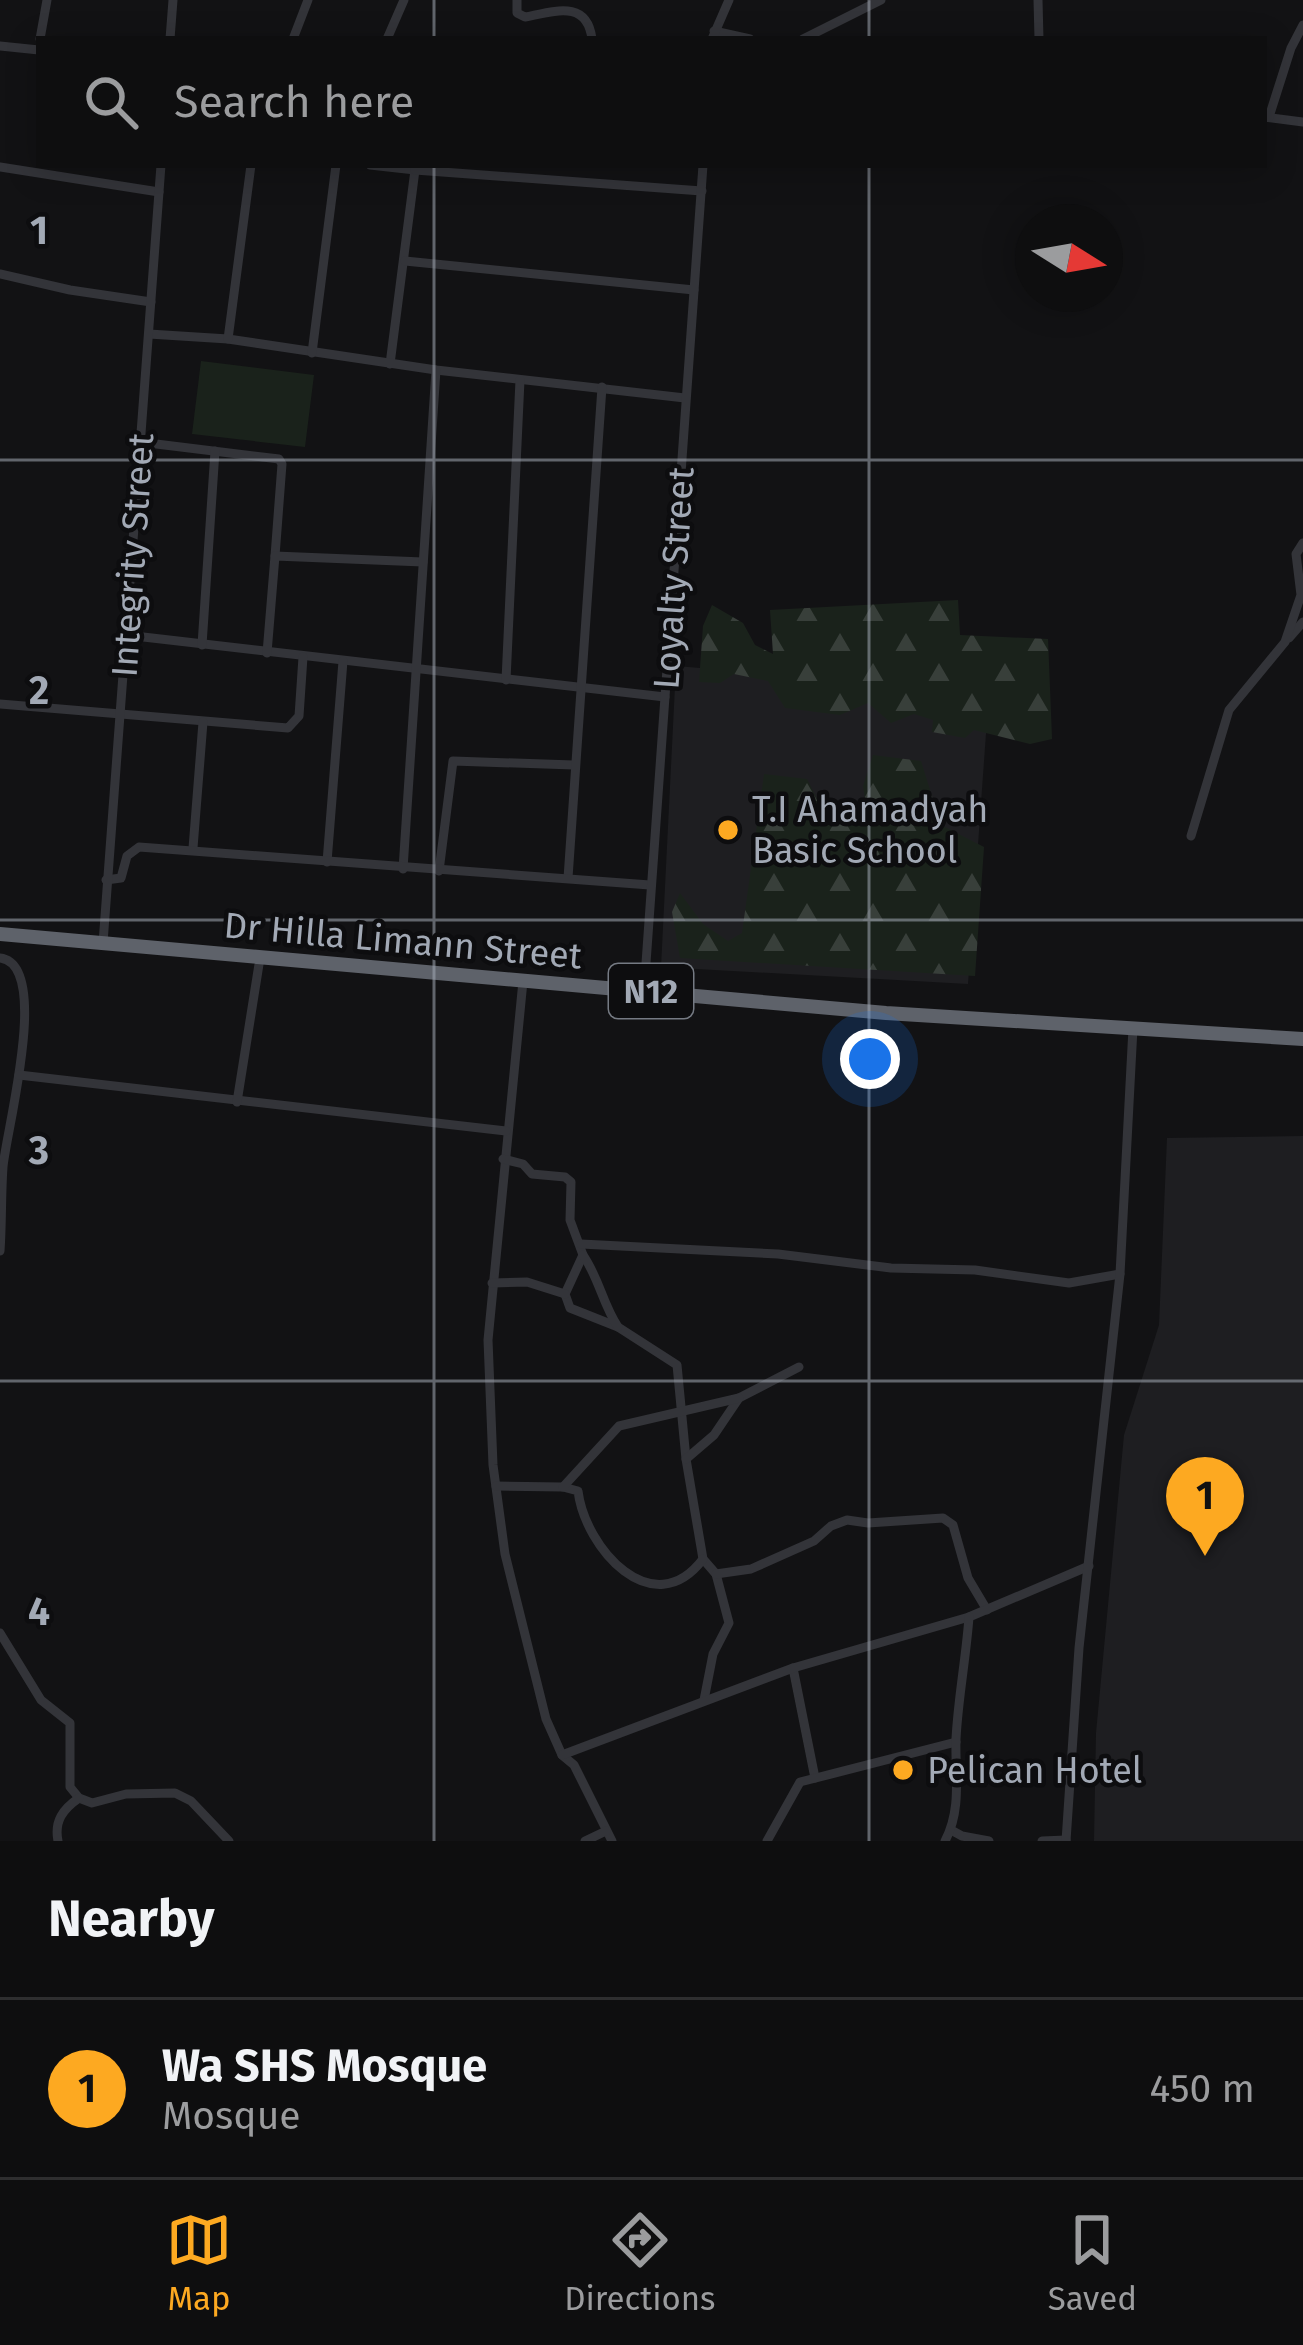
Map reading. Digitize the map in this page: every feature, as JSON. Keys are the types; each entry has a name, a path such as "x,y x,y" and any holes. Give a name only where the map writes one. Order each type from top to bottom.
{"highway":[{"name":"Dr Hilla Limann Street","path":"0,934 886,1013 1303,1039"}],"street":[{"path":"41,36 47,0"},
{"path":"170,36 173,0"},
{"path":"294,36 308,0"},
{"path":"388,36 404,0"},
{"path":"517,0 517,13 525,17 571,8 579,11 592,36"},
{"path":"713,35 729,0"},
{"path":"809,36 881,0"},
{"path":"1038,0 1039,36"},
{"path":"1303,26 1267,117 1303,122"},
{"path":"0,46 36,46"},
{"path":"0,166 159,192"},
{"name":"Integrity Street","path":"103,944 161,168"},
{"path":"228,339 251,168"},
{"path":"312,353 336,168"},
{"path":"397,168 702,191"},
{"path":"562,182 564,168"},
{"name":"Loyalty Street","path":"644,991 703,168"},
{"path":"390,364 415,170"},
{"path":"405,261 694,290"},
{"path":"0,274 151,302"},
{"path":"149,334 228,339 436,370 685,398"},
{"path":"404,869 436,370"},
{"path":"506,680 520,380"},
{"path":"568,878 602,387"},
{"path":"140,442 279,459 267,653"},
{"path":"202,645 215,451"},
{"path":"1285,642 1301,595 1296,554 1303,542"},
{"path":"275,556 423,562"},
{"path":"1191,836 1229,710 1303,622"},
{"path":"126,635 665,697"},
{"path":"0,704 288,728 299,716 303,657"},
{"path":"327,862 343,662"},
{"path":"193,848 203,722"},
{"path":"439,871 453,760 574,765"},
{"path":"106,880 121,878 132,848 193,848 404,869 650,885"},
{"path":"0,958 15,963 23,980 19,1076 3,1165 0,1251"},
{"path":"237,1102 260,958"},
{"path":"523,981 488,1340 496,1486 505,1554 546,1719 609,1836 585,1841"},
{"path":"1042,1841 1066,1840 1120,1274 1133,1028"},
{"path":"19,1076 506,1131"},
{"path":"503,1159 523,1164 532,1174 572,1182 570,1220 618,1328"},
{"path":"582,1249 778,1254 891,1268 975,1270 1069,1283 1120,1274"},
{"path":"582,1249 565,1294 570,1308 618,1328 677,1365 686,1460 703,1559 716,1574 728,1623 713,1654 704,1700"},
{"path":"492,1283 527,1282 565,1294"},
{"path":"563,1487 619,1426 739,1398 799,1367"},
{"path":"686,1460 714,1435 739,1398"},
{"path":"496,1486 578,1491 601,1548 636,1579 672,1584 686,1578 703,1559"},
{"path":"716,1574 751,1569 814,1541 847,1520 944,1518 953,1525 968,1578 987,1610"},
{"path":"562,1755 793,1668 969,1617 1089,1566"},
{"path":"969,1617 956,1742 958,1794 945,1838 989,1841"},
{"path":"0,1634 41,1700 70,1723 70,1787 79,1798 92,1803 126,1794 175,1793 190,1801 229,1841"},
{"path":"793,1668 814,1778"},
{"path":"767,1841 800,1782 956,1742"},
{"path":"58,1841 59,1819 79,1798"}],"shaded area":[{"path":"676,666 989,692 968,984 661,967"},
{"path":"1303,1136 1303,1841 1094,1841 1096,1733 1124,1435 1159,1325 1167,1138"}],"green space":[{"path":"201,361 314,375 305,447 192,434"},
{"path":"958,600 960,635 1048,639 1052,739 1030,744 974,730 965,738 932,732 933,720 914,714 891,723 868,703 840,715 785,708 768,681 734,674 720,683 699,682 703,626 712,605 743,623 755,645 773,654 770,610"},
{"path":"873,755 921,761 941,825 984,847 975,976 680,958 672,912 680,893 703,924 728,941 742,933 764,774 807,779 821,807 867,812 863,786"}],"place":[{"name":"T.I Ahamadyah Basic School","path":"728,830"},
{"name":"Wa SHS Mosque","path":"1205,1556"},
{"name":"Pelican Hotel","path":"903,1770"}]}
